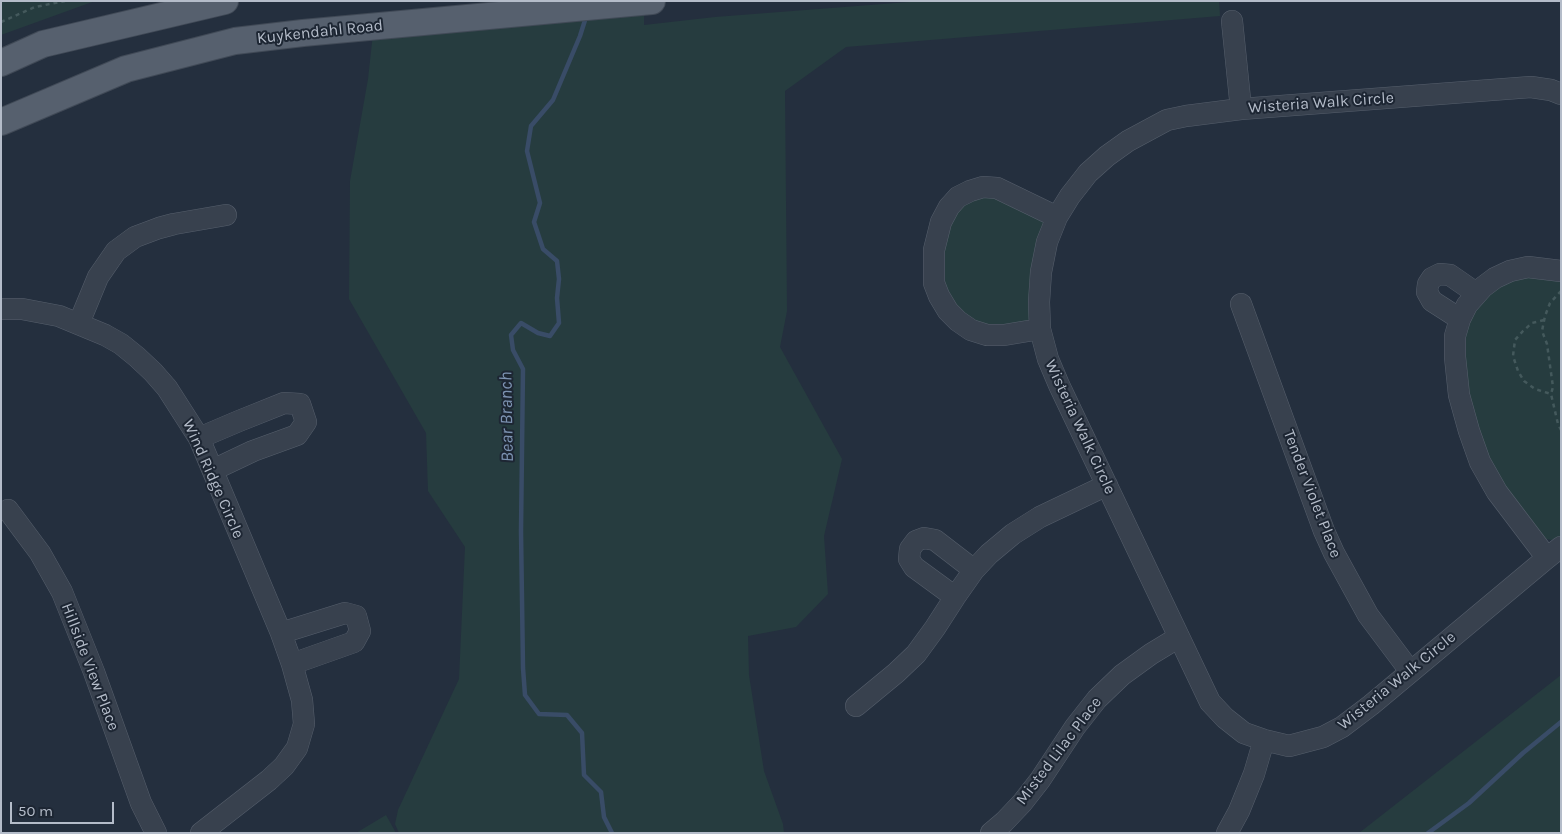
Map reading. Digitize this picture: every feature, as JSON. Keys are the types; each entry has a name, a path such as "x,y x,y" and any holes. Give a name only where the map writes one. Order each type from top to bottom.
{"main road":[{"path":"1,63 43,44 225,1"},
{"name":"Kuykendahl Road","path":"1,122 126,69 234,41 652,1"}],"street":[{"path":"1232,21 1241,110"},
{"name":"Wisteria Walk Circle","path":"1554,552 1342,727 1323,737 1288,746 1264,740 1244,732 1225,718 1210,702 1179,637 1059,385 1048,358 1040,329 1039,302 1041,272 1047,242 1057,217 1070,196 1088,173 1106,156 1128,141 1167,120 1241,110 1531,87 1551,90 1561,94"},
{"path":"1040,329 987,336 971,330 958,321 948,311 934,284 934,250 941,222 949,206 958,197 983,187 997,188 1057,217"},
{"path":"79,323 98,277 116,252 135,237 174,224 226,215"},
{"path":"1554,552 1497,492 1480,462 1459,394 1455,336 1467,305 1476,293 1495,278 1510,271 1528,267 1561,271"},
{"path":"1460,319 1432,301 1427,292 1428,284 1432,278 1440,274 1450,275 1476,293"},
{"name":"Tender Violet Place","path":"1241,304 1324,531 1334,553 1368,615 1410,671"},
{"name":"Wind Ridge Circle","path":"1,309 22,309 40,312 79,323 121,344 153,372 173,396 199,438 281,633 302,700 304,724 297,748 284,766 269,780 201,833"},
{"path":"199,438 284,403 300,404 306,422 297,435 253,451 213,470"},
{"path":"856,706 916,654 974,570 989,554 1013,534 1040,517 1107,485"},
{"name":"Hillside View Place","path":"8,510 40,553 62,592 94,672 141,803 156,833"},
{"path":"955,597 914,567 909,559 910,549 916,541 924,538 935,540 974,570"},
{"path":"281,633 345,612 356,616 360,631 354,642 292,664"},
{"name":"Misted Lilac Place","path":"991,833 1022,803 1097,698 1122,675 1179,637"},
{"path":"1227,833 1243,802 1264,740"}],"path":[{"path":"1,22 35,7 65,1"},
{"path":"1561,291 1550,303 1542,331 1547,344 1553,386 1551,394 1561,430"},
{"path":"1544,320 1532,323 1523,331 1516,340 1513,356 1515,364 1524,380 1535,389 1551,394"}],"green space":[{"path":"1,1 95,1 1,35"},
{"path":"644,1 644,25 715,17 922,1 1219,1 1220,16 846,47 785,91 787,311 780,347 842,459 824,536 828,594 796,627 748,636 749,675 764,771 783,824 784,833 399,833 395,824 398,810 459,679 465,547 428,491 426,433 349,299 350,181 368,79 375,15"},
{"path":"986,193 1043,221 1045,228 1030,318 1026,323 989,329 965,318 943,285 941,273 948,221 960,204"},
{"path":"1521,275 1561,276 1561,536 1552,540 1545,539 1509,496 1486,453 1468,399 1463,348 1473,308 1493,287"},
{"path":"1561,675 1561,833 1359,833"},
{"path":"386,815 396,833 356,833"}],"waterway":[{"name":"Bear Branch","path":"586,17 553,100 531,126 527,151 540,203 534,222 543,249 557,261 559,323 550,336 538,333 521,323 511,335 513,350 523,369 521,531 525,695 539,714 567,715 582,733 584,775 601,792 604,817 612,833"},
{"path":"1428,833 1469,803 1523,753 1561,722"}]}
